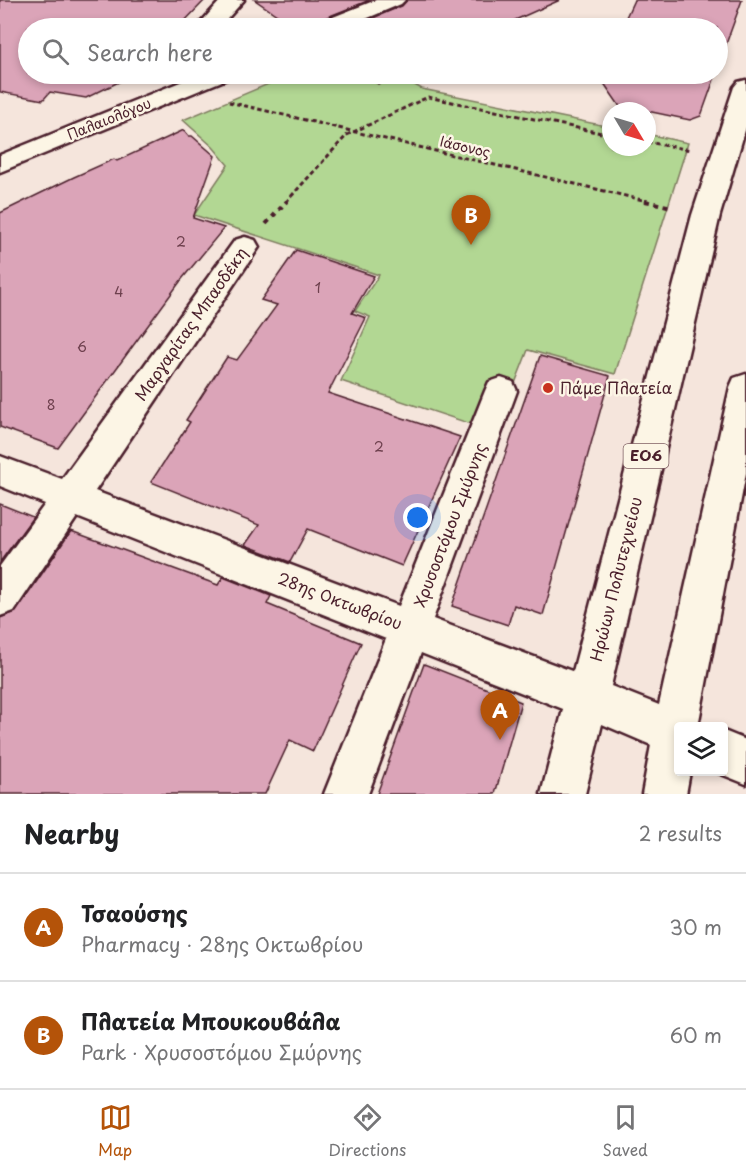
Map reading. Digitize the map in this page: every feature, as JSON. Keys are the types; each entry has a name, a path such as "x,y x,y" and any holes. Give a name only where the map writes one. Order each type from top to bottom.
{"street":[{"path":"216,18 233,0"},
{"path":"350,18 394,0"},
{"name":"Παλαιολόγου","path":"11,159 175,84"},
{"name":"Ηρώων Πολυτεχνείου","path":"563,794 705,215 746,87"},
{"path":"0,139 11,159"},
{"name":"Μαργαρίτας Μπασδέκη","path":"0,598 245,247"},
{"path":"679,722 746,387"},
{"name":"Χρυσοστόμου Σμύρνης","path":"346,794 501,391"},
{"name":"28ης Οκτωβρίου","path":"0,471 411,628 674,732"},
{"path":"664,794 674,747"},
{"path":"728,755 746,762"}],"path":[{"name":"Ιάσονος","path":"186,84 352,132 705,215"},
{"name":"Μαργαρίτας Μπασδέκη","path":"245,247 352,132 428,97 602,133"},
{"path":"656,144 724,157"}],"green space":[{"path":"268,84 413,84 422,89 602,125 602,156 656,156 656,136 688,143 615,374 528,350 512,391 477,426 341,381 370,317 355,311 379,275 194,215 228,165 213,147 183,120"}],"building":[{"path":"0,0 205,0 188,18 18,18 18,84 115,84 86,98 50,92 43,100 0,92"},
{"path":"255,0 370,0 325,18 281,18"},
{"path":"407,0 560,0 520,18 373,18 402,6"},
{"path":"634,0 742,0 728,39 728,18 626,18"},
{"path":"604,84 712,84 701,116 690,120 656,113 656,102 617,102"},
{"path":"184,130 215,156 193,218 224,228 182,279 58,448 0,427 0,213 74,177 114,159 117,161"},
{"path":"296,250 374,276 352,313 366,318 328,393 460,437 402,566 308,529 290,562 245,545 259,525 151,482 190,422 186,420 227,357 237,360 277,305 261,300"},
{"path":"540,356 610,376 543,615 514,605 508,625 452,606"},
{"path":"0,504 33,517 0,562"},
{"path":"71,531 218,585 223,577 271,596 267,604 361,643 313,751 290,740 265,794 0,794 0,618 16,612"},
{"path":"424,664 521,702 495,794 377,794"}],"place":[{"name":"Πλατεία Μπουκουβάλα","path":"471,245"},
{"name":"Πάμε Πλατεία","path":"548,388"},
{"name":"Τσαούσης","path":"500,740"}]}
